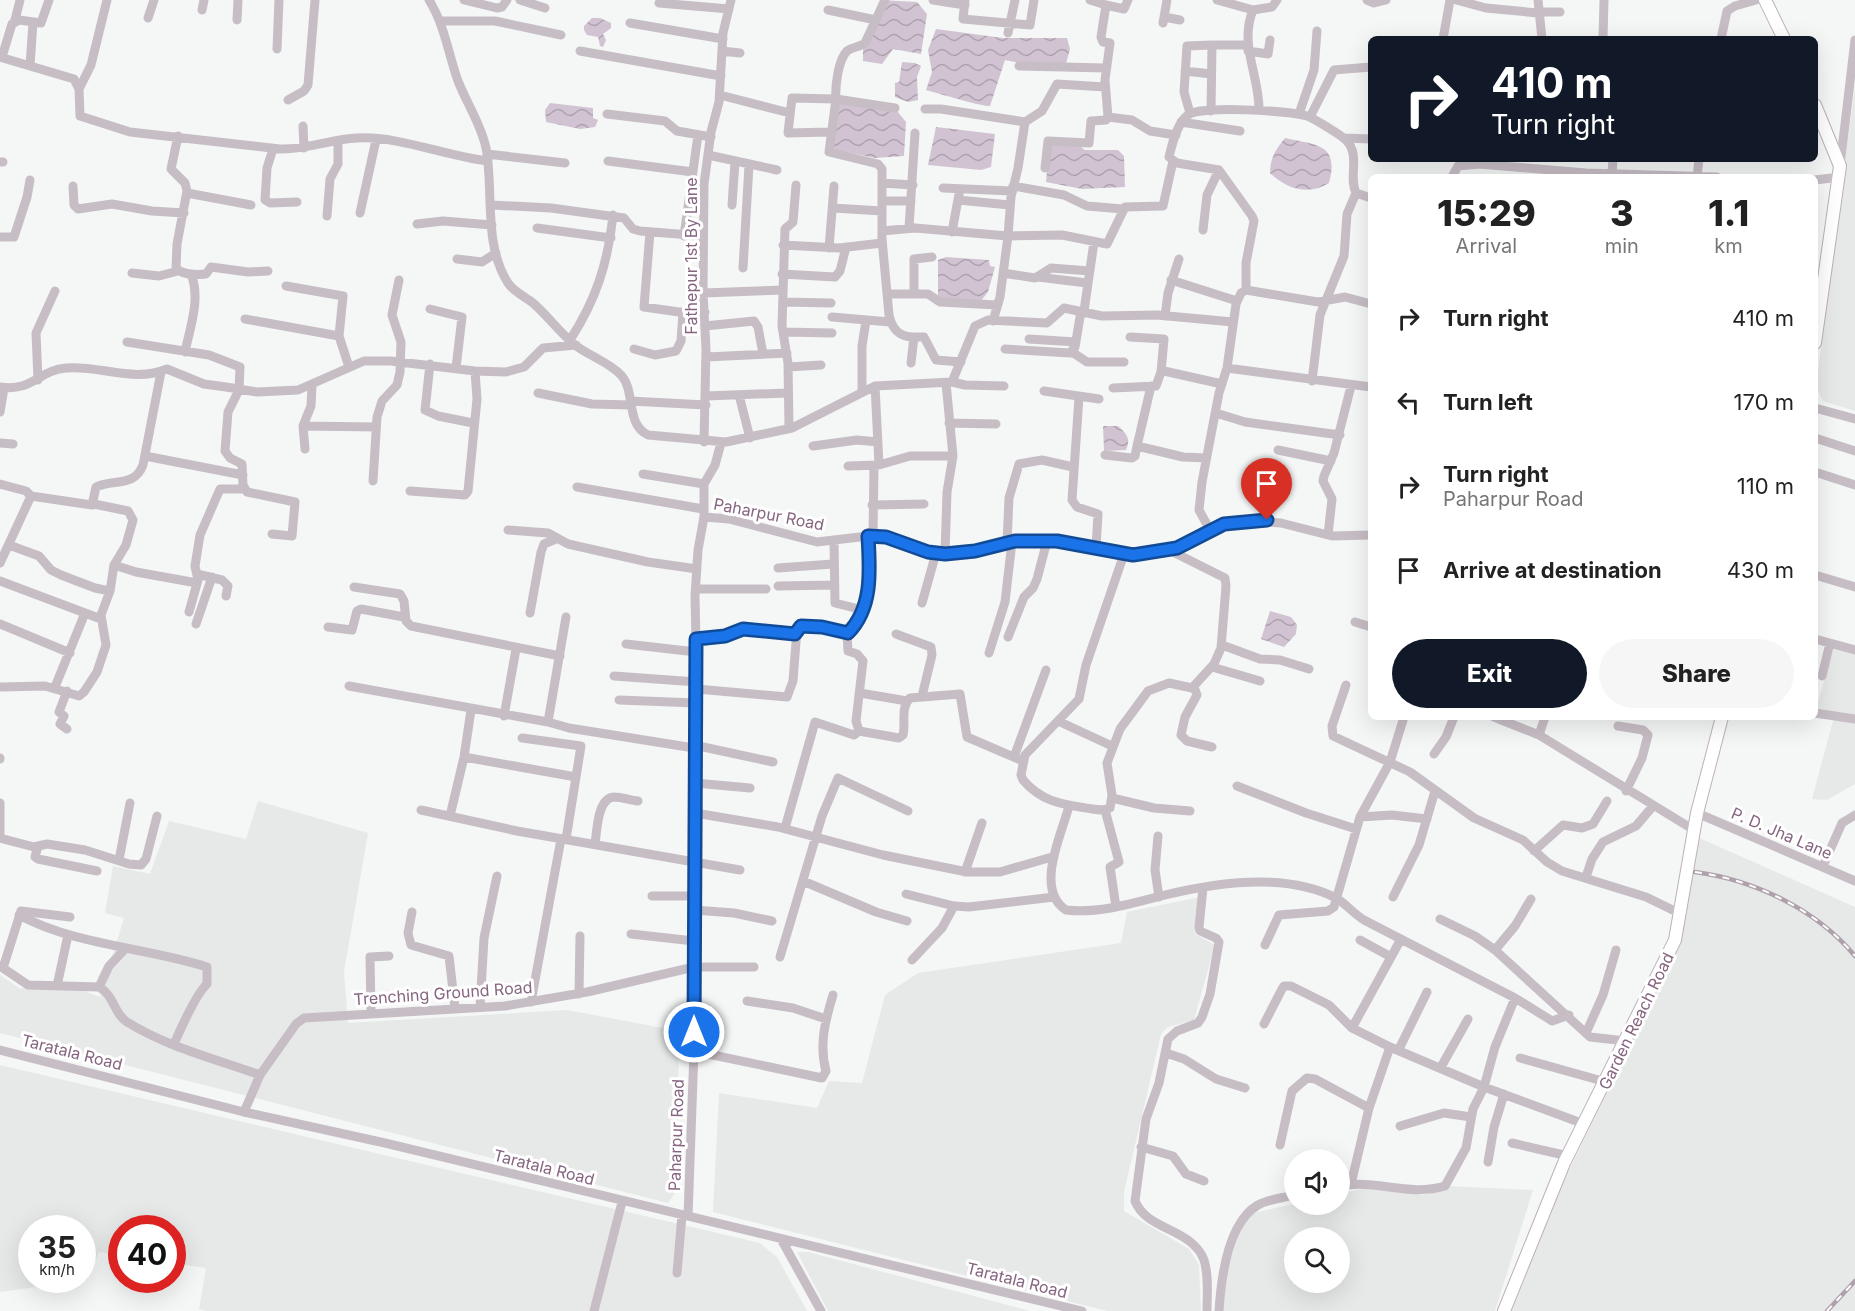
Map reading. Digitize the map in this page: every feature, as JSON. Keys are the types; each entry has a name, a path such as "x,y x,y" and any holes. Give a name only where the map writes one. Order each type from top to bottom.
{"main road":[{"path":"1765,0 1783,36"},
{"path":"1818,113 1840,172 1820,279 1818,305"},
{"name":"Garden Reach Road","path":"1504,1311 1568,1156 1669,955 1681,914 1697,813 1721,720"}],"street":[{"path":"20,0 1,57 74,79 79,89"},
{"path":"15,20 43,21 49,0"},
{"path":"107,0 94,56 79,89 78,111 87,119 130,132 273,149 304,148 357,138 417,146 447,154 565,163"},
{"path":"148,18 154,0"},
{"path":"237,20 238,0"},
{"path":"277,49 279,0"},
{"path":"288,100 304,92 308,85 315,0"},
{"path":"429,0 441,21 458,82 482,132 487,157 496,252 512,288 531,302 573,343 622,375 627,386 634,418 644,433 721,443 789,428 831,410 862,391 875,386 949,382 965,385 1004,386"},
{"path":"464,0 504,4 498,22"},
{"path":"519,0 545,8"},
{"path":"885,0 865,44 847,51 844,58 830,132 829,152 878,164 882,169 882,243 890,322 896,332 924,337 936,360 961,362"},
{"path":"933,0 965,2 963,19 1009,28 1030,25 1034,0"},
{"path":"1009,28 1015,0"},
{"path":"1090,0 1124,9 1128,0"},
{"path":"1167,0 1164,20 1180,20"},
{"path":"1217,0 1253,10 1272,7 1277,0"},
{"path":"1367,0 1374,3 1386,0"},
{"path":"1444,36 1450,0"},
{"path":"1456,0 1486,8 1560,12"},
{"path":"1538,0 1542,36"},
{"path":"1603,36 1604,0"},
{"path":"1722,36 1727,11 1735,6 1756,0"},
{"path":"658,3 730,4"},
{"name":"Fathepur 1st By Lane","path":"704,442 706,357 703,293 703,193 711,136 720,95 723,39 730,4"},
{"path":"1106,5 1101,37 1103,42 1110,43 1105,87 1108,117"},
{"path":"828,10 876,20"},
{"path":"1253,10 1247,48 1258,84 1259,109"},
{"path":"441,21 498,22 561,35"},
{"path":"30,66 33,22"},
{"path":"630,22 723,39"},
{"path":"1299,114 1314,70 1317,31"},
{"path":"1190,113 1184,92 1186,46 1212,45 1247,48 1268,54 1270,40"},
{"path":"1818,179 1840,172 1855,40"},
{"path":"1211,111 1212,45"},
{"path":"579,51 721,76"},
{"path":"722,51 740,53"},
{"path":"1019,66 1106,69"},
{"path":"1310,117 1334,70 1368,67"},
{"path":"1185,71 1211,74"},
{"path":"925,110 941,109 1024,122 1042,111 1057,84 1105,87"},
{"path":"720,95 790,113"},
{"path":"830,132 788,133 792,98 836,99 895,108"},
{"path":"1210,530 1199,510 1206,458 1227,368 1237,301 1246,290 1246,263 1254,221 1219,170 1173,161 1169,157 1181,122 1190,113 1259,109 1310,117 1348,142 1355,163 1353,188 1356,193 1368,197"},
{"path":"607,114 665,121 677,131 711,136"},
{"path":"1045,168 1048,141 1089,143 1091,121 1106,120 1108,117 1132,120 1148,130 1176,135"},
{"path":"993,321 1003,273 1012,188 1018,168 1024,122"},
{"path":"1181,122 1240,131"},
{"path":"303,126 304,148"},
{"path":"909,228 915,133"},
{"path":"684,236 698,135"},
{"path":"178,136 171,169 185,183 187,193 177,244 178,271"},
{"path":"1345,138 1368,139"},
{"path":"360,213 376,140"},
{"path":"327,216 330,179 338,164 338,142"},
{"path":"273,149 266,177 265,200 270,203 297,202"},
{"path":"708,155 777,170"},
{"path":"608,161 693,172"},
{"path":"943,188 1012,188 1064,195 1087,206 1123,209 1163,206 1173,161"},
{"path":"732,205 735,162"},
{"path":"1612,173 1613,162"},
{"path":"1459,163 1532,173 1545,164 1621,174"},
{"path":"743,268 749,165"},
{"path":"1203,230 1207,195 1219,170"},
{"path":"0,237 14,237 30,180"},
{"path":"882,183 913,185"},
{"path":"789,428 782,274 786,227 793,222 795,184"},
{"path":"73,186 74,204 78,209 112,204 152,211 184,213"},
{"path":"829,248 834,186"},
{"path":"952,232 960,188"},
{"path":"187,193 251,205"},
{"path":"1312,381 1320,315 1344,256 1347,214 1356,193"},
{"path":"958,200 1010,204"},
{"path":"833,208 882,206 911,201"},
{"path":"490,205 551,208 613,215 624,218 633,229 684,236 703,236"},
{"path":"882,231 909,228 1008,237 1062,235 1109,243 1123,209"},
{"path":"573,343 595,297 605,268 613,215"},
{"path":"417,224 443,221 492,225"},
{"path":"537,228 610,238"},
{"path":"650,232 643,305 646,309 705,312"},
{"path":"1072,352 1076,342 1094,242"},
{"path":"783,245 829,248 882,243"},
{"path":"782,274 835,277 840,271 846,247"},
{"path":"457,259 482,262 496,252"},
{"path":"914,294 914,259 932,257"},
{"path":"1165,316 1171,280 1179,260"},
{"path":"132,273 159,276 178,271 206,274 211,267 248,272 268,271"},
{"path":"1038,278 1051,268 1089,271"},
{"path":"1003,273 1087,283"},
{"path":"184,352 194,309 195,286 191,274"},
{"path":"373,481 376,427 382,401 397,385 401,362 400,337 392,315 399,279"},
{"path":"1171,280 1237,301"},
{"path":"286,286 343,296 339,336 349,367"},
{"path":"703,293 783,290"},
{"path":"1246,290 1318,302 1345,297 1368,303"},
{"path":"38,380 36,333 55,291"},
{"path":"888,294 928,294 940,302 997,305"},
{"path":"783,302 831,303"},
{"path":"922,603 940,554 953,456 949,423 949,382 961,362 975,326 993,321 1052,322 1064,308 1116,317 1165,316 1233,322"},
{"path":"430,309 462,317 456,368"},
{"path":"634,349 655,355 675,351 681,341 683,312"},
{"path":"832,317 890,322"},
{"path":"245,319 339,336"},
{"path":"705,326 754,321 758,327 763,354"},
{"path":"862,391 862,346 866,321"},
{"path":"1028,351 1030,323"},
{"path":"783,332 832,333"},
{"path":"911,363 914,337"},
{"path":"1113,388 1157,385 1161,372 1164,339 1130,337"},
{"path":"1029,339 1076,342"},
{"path":"127,342 236,363 241,371 239,390 229,406 224,446 227,455 241,462 244,489"},
{"path":"0,412 2,387 19,388 63,368 149,376 164,370 204,384 239,390 257,392 298,390 312,386 349,367 375,360 430,364 475,371 515,370 529,364 543,348 573,343"},
{"path":"1005,349 1072,352 1087,362 1124,362"},
{"path":"94,504 96,487 136,478 141,470 164,370 174,350"},
{"path":"706,357 787,353"},
{"path":"430,364 425,410 438,416 473,423"},
{"path":"788,367 821,365"},
{"path":"1227,368 1368,387"},
{"path":"410,491 467,494 477,399 475,371"},
{"path":"1161,372 1188,375 1222,384"},
{"path":"305,449 303,426 311,406 312,386"},
{"path":"859,731 856,721 863,661 857,654 848,651 847,634 859,621 870,576 872,505 878,442 875,386"},
{"path":"1105,455 1132,458 1135,456 1151,386"},
{"path":"1328,535 1332,495 1323,481 1340,435 1351,386"},
{"path":"1044,391 1099,399"},
{"path":"538,393 592,404 706,400 739,395 787,393"},
{"path":"739,395 750,438"},
{"path":"1078,397 1072,467 1073,503 1080,509 1098,514 1096,547"},
{"path":"1818,409 1855,419"},
{"path":"1216,413 1245,422 1340,435"},
{"path":"949,423 996,424"},
{"path":"303,426 376,427"},
{"path":"1818,439 1855,451"},
{"path":"813,446 857,440 878,442"},
{"path":"0,443 13,444"},
{"path":"577,487 703,513 704,484 715,465 721,443"},
{"path":"1137,446 1183,457 1206,458"},
{"path":"1278,450 1331,461"},
{"path":"145,456 243,475"},
{"path":"848,466 876,465 910,456 953,456"},
{"path":"989,653 1005,602 1009,498 1019,464 1041,460 1072,467"},
{"path":"1818,473 1855,485"},
{"path":"643,474 704,484"},
{"path":"0,484 26,491 31,496 54,501 94,504 128,511 132,516 126,545 114,565 110,591 101,619 107,639 97,672 82,695 55,687 0,687"},
{"path":"189,612 197,578 195,566 200,535 219,490 244,489 258,497 295,502 291,536 272,534"},
{"path":"0,563 31,496"},
{"path":"872,505 924,504"},
{"name":"Paharpur Road","path":"677,1273 685,1216 694,1051 696,589 703,513 817,542 871,536 886,537 940,554 975,551 1009,542 1047,541 1096,547 1124,554 1169,550 1191,542 1224,524 1267,520 1328,535 1368,535"},
{"path":"508,530 548,532 556,539 617,555 697,569"},
{"path":"530,613 541,552 544,544 556,539"},
{"path":"834,541 835,603 863,610"},
{"path":"1008,637 1024,597 1033,588 1037,579 1047,541"},
{"path":"9,545 39,556 51,570 61,575 95,588 110,591"},
{"path":"1046,670 1018,759 1021,775 1033,792 1054,803 1105,810 1112,805 1107,764 1119,729 1146,693 1169,683 1188,688 1194,687 1212,667 1222,645 1225,578 1169,550"},
{"path":"1018,759 1079,699 1086,665 1124,554"},
{"path":"778,568 833,564"},
{"path":"114,565 136,572 212,578 227,584 226,596"},
{"path":"1818,576 1855,587"},
{"path":"196,624 212,578"},
{"path":"0,581 101,619"},
{"path":"778,586 833,585"},
{"path":"354,587 400,594 404,601 404,617 411,626 516,649 560,656"},
{"path":"696,589 766,589"},
{"path":"328,627 352,630 357,611 361,609 404,617"},
{"path":"55,687 85,613"},
{"path":"548,722 566,617"},
{"path":"1355,622 1368,626"},
{"path":"0,624 70,653"},
{"path":"614,676 787,697 793,681 795,634 801,626 810,625 847,634"},
{"path":"696,639 725,636 743,629 795,634"},
{"path":"896,634 931,647 932,655 922,696"},
{"path":"1818,640 1855,650"},
{"path":"1822,676 1830,643"},
{"path":"626,644 696,652"},
{"path":"1222,645 1260,659 1280,660 1309,669"},
{"path":"504,716 516,649"},
{"path":"1212,667 1260,681"},
{"path":"1346,684 1332,733 1410,772 1474,818 1523,840 1562,871 1646,897 1681,914"},
{"path":"349,686 504,716 548,722 569,728 694,747 773,762"},
{"path":"1194,687 1197,695 1185,717 1181,735 1187,741 1212,747"},
{"path":"67,691 59,711 64,716 60,724 67,729"},
{"path":"860,693 907,701 922,696 960,694 967,737 1018,759"},
{"path":"619,700 696,703"},
{"path":"785,828 815,722 854,735 859,731 899,738 903,735 904,706 907,701"},
{"path":"450,816 464,757 471,710"},
{"path":"1818,713 1855,719"},
{"path":"1265,945 1279,915 1328,911 1334,907 1360,817 1390,762 1403,720"},
{"path":"1434,754 1446,737 1453,720"},
{"path":"1502,720 1539,735 1694,830"},
{"path":"1539,735 1544,720"},
{"path":"1058,721 1112,746"},
{"path":"1618,726 1643,730 1648,735 1635,774 1626,790"},
{"path":"522,738 581,746 531,1002"},
{"path":"464,757 576,777"},
{"path":"780,957 816,836 838,778 908,812"},
{"path":"694,783 750,788"},
{"path":"1237,786 1306,813 1356,829"},
{"path":"1393,897 1419,845 1435,791"},
{"path":"595,844 600,813 607,800 616,797 638,801"},
{"path":"1112,798 1154,808 1190,811"},
{"path":"1534,851 1563,825 1582,828 1593,824 1607,801"},
{"path":"0,803 0,837 38,846 55,844 135,865 144,863 157,816"},
{"path":"119,860 130,803"},
{"path":"1069,806 1052,857 1054,897 1066,910 1116,907 1203,888 1272,882 1294,885 1337,899 1350,912 1515,998 1552,1021 1569,1015"},
{"path":"1586,877 1599,846 1636,825 1653,806"},
{"path":"421,810 563,839 740,870"},
{"path":"1105,810 1119,862 1110,867 1116,907"},
{"path":"695,813 785,828 883,855 965,872 1000,872 1052,857"},
{"name":"P. D. Jha Lane","path":"1697,813 1855,881"},
{"path":"1823,866 1842,823 1855,815"},
{"path":"1360,817 1401,816 1427,819"},
{"path":"965,872 981,824"},
{"path":"1158,836 1155,870 1159,897"},
{"path":"38,846 35,856 38,860 97,872"},
{"path":"480,1007 484,938 497,876"},
{"path":"803,881 876,912 907,921"},
{"path":"1203,888 1199,927 1202,933 1216,938 1219,944 1212,983 1198,1023 1171,1035 1146,1119 1135,1201 1137,1207 1146,1216 1184,1236 1199,1251 1207,1274 1207,1311"},
{"path":"906,894 954,906 969,907 1054,897"},
{"path":"652,896 694,896"},
{"path":"1495,950 1515,926 1531,899"},
{"path":"912,960 942,928 954,906"},
{"path":"69,917 24,910 19,915 2,967 28,985 99,987 106,991 124,1021 174,1044 260,1075"},
{"path":"694,910 734,913 771,921"},
{"path":"412,912 408,933 411,945 449,956 455,1008"},
{"path":"19,915 68,935 147,951 208,969 207,984 200,989 174,1044"},
{"path":"1440,920 1475,936 1495,950 1569,1015 1586,1033 1596,1039 1626,1041"},
{"path":"631,934 694,941"},
{"path":"57,986 68,935"},
{"path":"579,994 580,936"},
{"path":"1352,1028 1401,939"},
{"path":"1359,940 1391,957"},
{"path":"99,987 109,966 126,948"},
{"path":"1586,1033 1603,995 1616,950"},
{"path":"371,1013 370,957 389,956"},
{"name":"Trenching Ground Road","path":"244,1112 260,1075 296,1024 304,1018 531,1002 579,994 694,967 754,968"},
{"path":"1264,1024 1281,989 1287,985 1329,1005 1352,1028 1394,1048 1484,1087 1584,1124"},
{"path":"1426,992 1394,1048 1369,1108 1351,1184 1376,1184 1412,1192 1445,1186 1466,1148 1471,1117 1515,998"},
{"path":"694,1051 819,1079 825,1071 822,1055 826,1019 833,995"},
{"path":"747,1001 793,1008 826,1019"},
{"path":"1441,1067 1468,1019"},
{"name":"Taratala Road","path":"0,1050 244,1112 385,1143 622,1202 1082,1311"},
{"path":"1166,1053 1189,1062 1216,1079 1245,1088"},
{"path":"1520,1058 1606,1082"},
{"path":"1280,1145 1290,1098 1298,1085 1307,1078 1315,1079 1369,1108"},
{"path":"1488,1162 1494,1127 1504,1094"},
{"path":"1400,1126 1449,1112 1471,1117"},
{"path":"1512,1143 1568,1156"},
{"path":"1141,1147 1173,1156 1186,1174 1204,1181"},
{"path":"1219,1311 1225,1262 1232,1240 1246,1216 1257,1205 1284,1198"},
{"path":"594,1311 622,1202"},
{"path":"781,1239 820,1311"}],"shaded area":[{"path":"1855,85 1855,411 1823,401 1818,391 1818,372"},
{"path":"1834,648 1855,653 1855,784 1827,800 1812,799 1834,717 1818,712 1818,701"},
{"path":"258,801 368,833 344,972 348,1023 567,1010 679,1031 677,1190 668,1203 0,1033 0,975 19,988 84,991 100,997 124,918 105,913 113,866 150,874 169,821 246,839"},
{"path":"1695,836 1855,907 1855,1311 1507,1311 1564,1181 1680,940"},
{"path":"1200,897 1195,934 1215,945 1194,1020 1168,1027 1161,1034 1124,1192 1124,1211 1189,1249 1199,1265 1201,1311 1107,1311 713,1212 719,1093 817,1108 829,1081 862,1083 885,995 918,973 1121,943 1127,912"},
{"path":"0,1065 760,1243 777,1257 807,1311 207,1311 199,1309 206,1268 186,1265 186,1215 108,1215 108,1253 99,1252 96,1259 96,1215 18,1215 18,1290 0,1292"},
{"path":"1447,1186 1533,1190 1495,1311 1223,1311 1223,1283 1242,1224 1253,1213 1284,1206 1284,1215 1350,1215 1350,1192 1370,1187 1423,1195"},
{"path":"797,1252 808,1252 1030,1311 828,1311"}],"water":[{"path":"880,0 917,2 927,14 921,54 893,49 882,64 863,61 863,43"},
{"path":"592,18 600,18 611,23 611,28 603,34 606,40 603,47 600,46 598,37 587,35 584,30 584,26"},
{"path":"936,29 1003,38 1067,38 1070,49 1065,67 1038,67 1005,60 990,106 986,106 926,90 932,72 928,50"},
{"path":"902,62 921,66 917,77 918,100 908,102 895,97 895,83 899,82"},
{"path":"838,100 897,111 906,122 904,156 875,158 832,149"},
{"path":"550,103 593,108 593,118 598,120 595,127 580,129 546,122 545,110"},
{"path":"936,127 995,134 991,167 981,170 928,165"},
{"path":"1285,138 1315,145 1328,153 1331,160 1329,183 1313,189 1298,189 1283,183 1270,173 1274,154"},
{"path":"1049,145 1078,145 1085,150 1118,150 1124,156 1125,187 1082,189 1046,182"},
{"path":"946,257 989,260 990,266 995,267 988,292 980,302 938,300 938,260"},
{"path":"1103,426 1118,426 1124,432 1128,440 1126,450 1104,451"},
{"path":"1270,611 1291,617 1297,625 1296,634 1284,647 1261,639"}],"railway":[{"path":"1695,872 1740,882 1783,900 1822,925 1855,956"},
{"path":"1827,1311 1855,1281"}],"route":[{"path":"694,1032 696,639 725,636 743,629 795,634 801,626 810,625 847,634 860,618 867,592 870,570 868,536 886,537 913,548 945,554 975,551 1015,541 1057,541 1078,543 1133,555 1177,548 1224,524 1267,520"}]}
